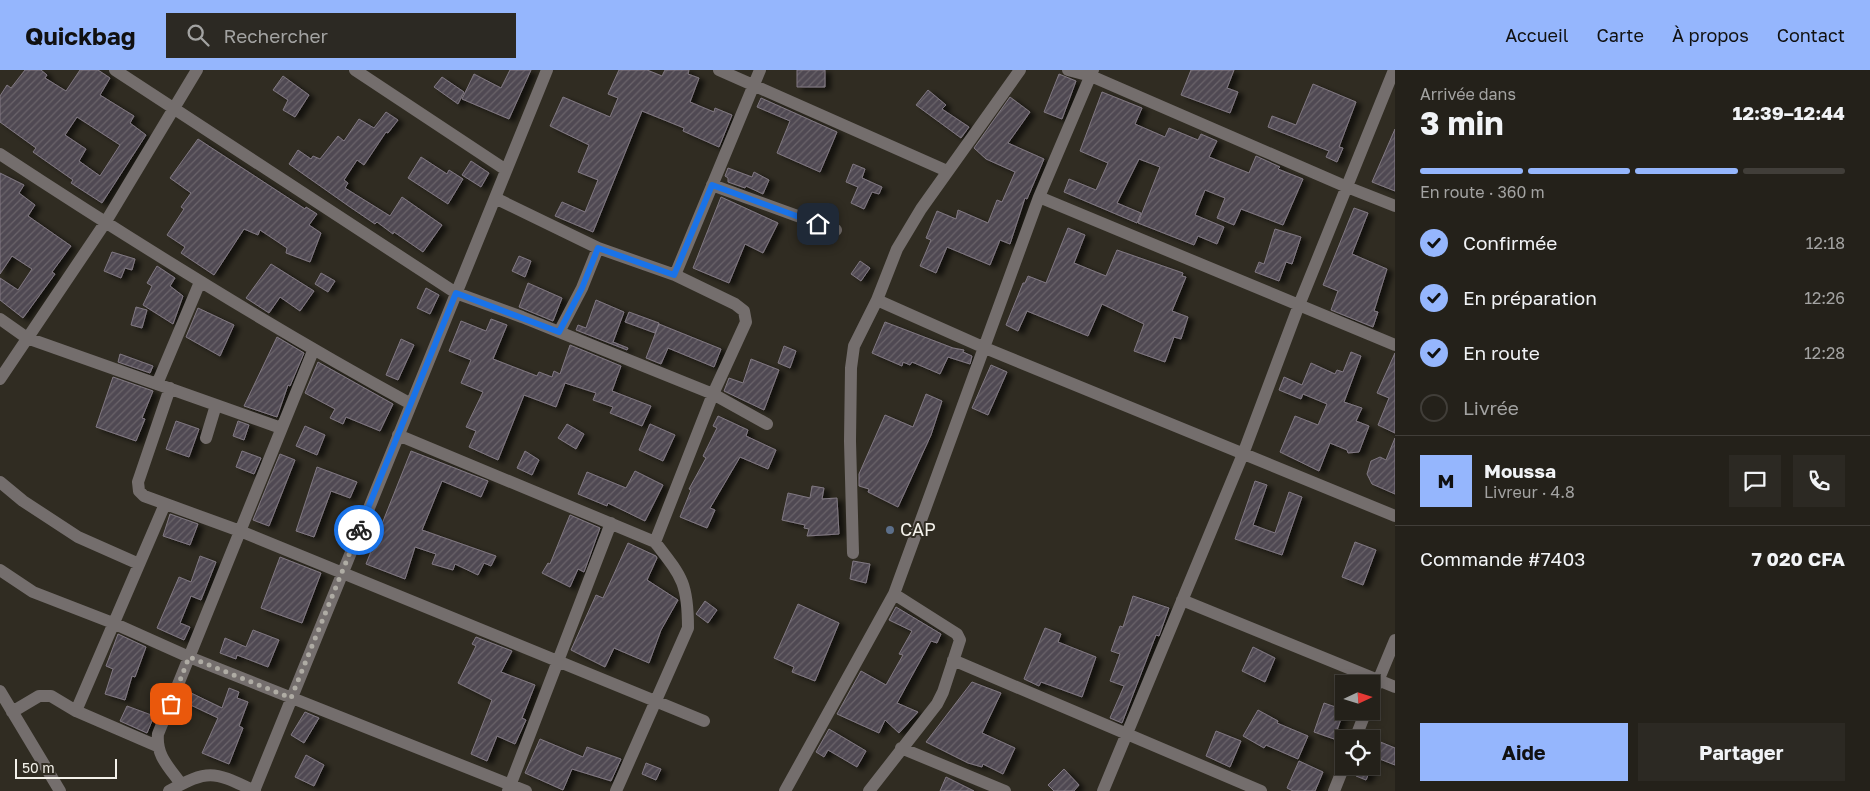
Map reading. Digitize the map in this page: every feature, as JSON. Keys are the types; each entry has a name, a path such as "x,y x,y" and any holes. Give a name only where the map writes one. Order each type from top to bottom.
{"street":[{"path":"115,70 456,293 713,394 766,424"},
{"path":"0,378 105,222 197,70"},
{"path":"355,70 506,170"},
{"path":"169,791 200,775 214,774 226,776 254,791 547,70"},
{"path":"719,70 755,84 947,171"},
{"path":"674,275 760,70"},
{"path":"853,553 850,441 852,357 859,334 877,300 897,249 947,171 1020,70"},
{"path":"1068,70 1092,73 1347,187 1395,206"},
{"path":"1103,791 1243,454 1299,305 1394,70"},
{"path":"785,791 894,594 985,348 1038,197 1092,73"},
{"path":"0,154 200,282 313,351 411,404"},
{"path":"712,185 836,230"},
{"path":"1038,197 1395,345"},
{"path":"495,198 598,248 674,275 735,304 744,311 746,322 713,394 655,542"},
{"path":"559,332 582,288 598,248"},
{"path":"157,384 200,282"},
{"path":"877,300 985,348 1395,516"},
{"path":"0,319 27,338 281,428"},
{"path":"181,784 162,758 157,746 158,734 313,351"},
{"path":"170,388 138,482 139,490 144,496 240,531 704,721"},
{"path":"206,438 216,405"},
{"path":"398,435 655,542 679,574 688,598 688,628 616,791"},
{"path":"0,482 24,501 78,536 139,564"},
{"path":"76,711 165,504"},
{"path":"509,788 611,523"},
{"path":"0,570 33,592 113,623 189,657 509,788 526,791"},
{"path":"869,791 937,704 943,692 960,640 957,634 894,594"},
{"path":"1182,600 1363,675"},
{"path":"1380,676 1395,640"},
{"path":"952,660 1126,736 1261,791"},
{"path":"1380,682 1395,687"},
{"path":"0,691 60,791"},
{"path":"12,712 39,696 50,696 76,711 157,746"},
{"path":"901,748 1005,791"},
{"path":"1334,791 1340,775"}],"building":[{"path":"25,70 41,70 47,75 45,78 66,91 80,70 98,70 110,78 100,95 134,116 130,123 146,135 102,203 71,183 73,180 33,152 36,148 0,122 0,96 7,85 11,88","holes":["77,117 120,145 100,176 79,161 86,149 65,135"]},
{"path":"510,70 531,70 509,119 462,99 474,74 501,88"},
{"path":"619,70 647,70 662,76 665,70 689,70 688,74 699,78 690,102 714,112 715,108 732,115 719,147 683,131 684,128 642,111 593,232 555,216 562,202 585,212 598,180 578,172 589,145 550,126 563,97 610,117 618,98 608,94"},
{"path":"797,70 825,70 825,87 797,87"},
{"path":"1191,70 1234,70 1227,88 1238,92 1230,113 1181,95"},
{"path":"1059,74 1076,81 1062,119 1044,112"},
{"path":"283,76 309,95 295,117 283,110 288,100 273,90"},
{"path":"442,77 464,92 458,104 434,87"},
{"path":"1313,84 1356,102 1339,147 1343,148 1337,162 1326,157 1329,151 1268,127 1272,116 1296,125"},
{"path":"928,90 946,105 942,109 969,127 961,138 916,105"},
{"path":"1102,92 1142,108 1135,124 1165,137 1169,128 1198,140 1201,134 1217,141 1209,157 1249,173 1256,156 1280,167 1278,169 1303,179 1283,225 1241,209 1234,225 1217,218 1225,198 1205,190 1195,215 1224,227 1217,244 1198,236 1194,245 1138,223 1160,167 1139,159 1117,203 1141,213 1137,223 1064,192 1069,179 1096,190 1108,163 1080,151"},
{"path":"1010,97 1030,112 1008,143 1044,159 1027,199 1025,198 1010,244 1000,240 990,265 947,247 936,273 920,266 931,240 926,238 937,211 956,219 958,210 988,223 997,200 1002,202 1015,172 986,159 974,148"},
{"path":"761,98 837,132 820,172 777,153 790,121 757,107"},
{"path":"386,112 398,120 388,133 386,132 364,165 357,160 344,180 348,183 345,188 390,216 402,197 442,225 423,252 377,222 375,224 289,164 298,150 311,159 313,156 320,159 338,136 344,141 359,119 374,128"},
{"path":"1395,129 1395,191 1372,182"},
{"path":"198,139 305,209 306,207 317,214 309,225 321,233 310,262 286,253 287,248 260,230 258,235 244,229 214,275 181,253 185,247 167,235 184,209 181,207 191,193 170,178"},
{"path":"421,157 447,174 449,170 463,179 448,204 408,178"},
{"path":"471,161 489,173 481,187 462,175"},
{"path":"853,164 865,169 862,178 882,187 879,194 872,192 864,209 851,203 858,187 846,182"},
{"path":"728,168 752,177 754,172 769,180 763,194 746,186 745,188 728,182 728,178 725,176"},
{"path":"0,173 24,185 19,193 35,205 28,216 71,246 52,272 55,274 23,318 0,300 0,278 18,290 32,269 12,256 0,274"},
{"path":"721,197 778,223 763,253 745,244 729,283 693,268"},
{"path":"1354,208 1368,213 1352,254 1387,269 1374,311 1378,312 1373,327 1331,310 1338,291 1323,285"},
{"path":"1068,228 1085,235 1074,263 1106,276 1117,250 1183,273 1182,276 1186,277 1172,311 1188,317 1181,339 1174,337 1165,362 1134,351 1144,324 1102,304 1088,336 1027,311 1018,331 1006,325 1023,283 1025,283 1028,276 1046,283"},
{"path":"1275,229 1301,237 1292,264 1286,262 1279,281 1255,272 1259,262 1264,264"},
{"path":"112,252 135,259 132,270 125,268 121,278 104,271"},
{"path":"519,256 531,261 525,277 512,271"},
{"path":"860,261 870,268 861,281 851,274"},
{"path":"271,264 314,291 300,311 280,297 269,313 246,298"},
{"path":"157,266 175,278 170,286 183,296 173,324 143,305 152,286 147,283"},
{"path":"321,273 335,281 328,292 315,284"},
{"path":"528,283 562,298 553,321 519,307"},
{"path":"426,288 439,295 430,314 417,308"},
{"path":"596,300 624,312 613,342 628,348 627,350 576,330 578,325 586,328"},
{"path":"136,307 147,310 142,328 131,325"},
{"path":"198,308 234,325 220,356 186,337"},
{"path":"629,312 659,323 655,333 625,322"},
{"path":"491,319 507,325 493,359 537,376 539,372 552,377 554,371 560,374 570,345 621,366 612,391 651,406 642,426 610,413 613,407 593,400 596,393 565,383 556,407 524,395 498,460 469,447 476,431 466,427 483,392 461,383 471,360 449,351 461,321 486,331"},
{"path":"885,322 953,348 964,350 963,352 972,356 970,364 948,357 940,374 912,362 910,365 903,362 902,366 872,353"},
{"path":"659,324 721,349 714,367 668,348 661,364 646,358"},
{"path":"277,337 304,353 290,386 288,385 277,417 244,406"},
{"path":"401,339 414,345 398,380 386,375"},
{"path":"784,346 796,351 790,368 778,363"},
{"path":"1351,352 1361,356 1344,402 1362,408 1356,421 1369,426 1359,452 1348,453 1347,450 1330,443 1319,471 1280,452 1295,416 1318,425 1327,404 1303,394 1301,399 1279,390 1284,377 1302,385 1311,363 1335,374 1337,370 1343,372"},
{"path":"1395,353 1395,433 1378,425 1389,398 1377,393"},
{"path":"120,354 153,366 150,373 118,362"},
{"path":"751,359 779,370 764,410 724,391 729,378 743,383"},
{"path":"318,362 393,404 380,431 346,417 343,424 330,418 335,409 305,393"},
{"path":"991,365 1007,372 988,415 972,408"},
{"path":"113,377 153,391 142,418 145,419 136,441 96,427"},
{"path":"926,394 942,401 931,435 898,507 868,492 869,489 859,486 859,474 885,415 913,427"},
{"path":"718,416 748,430 746,436 776,450 768,469 740,457 710,508 715,510 707,528 680,517 691,490 689,489 706,458 703,456 717,428 713,426"},
{"path":"176,421 199,429 189,457 166,449"},
{"path":"238,421 249,425 244,440 233,436"},
{"path":"567,424 584,434 576,449 558,438"},
{"path":"650,424 675,435 663,461 639,450"},
{"path":"305,426 325,435 317,455 296,446"},
{"path":"1395,438 1395,494 1372,484 1367,474 1371,461 1380,457 1386,460"},
{"path":"242,451 261,458 254,474 236,467"},
{"path":"411,451 488,481 481,497 442,481 422,530 496,556 491,566 484,563 478,575 455,564 453,570 432,564 436,554 415,547 405,579 366,564"},
{"path":"525,451 539,460 532,475 517,468"},
{"path":"280,454 295,460 269,526 253,520"},
{"path":"317,467 357,482 350,498 331,491 314,537 296,531"},
{"path":"635,471 663,485 645,521 608,503 607,506 578,494 587,472 626,488"},
{"path":"1255,481 1267,485 1253,525 1275,533 1289,492 1302,497 1282,555 1235,539"},
{"path":"812,486 824,488 822,499 837,498 839,534 807,536 809,529 804,528 805,525 782,520 788,493 810,498"},
{"path":"170,514 198,524 190,545 163,536"},
{"path":"570,515 600,528 584,572 578,569 570,587 542,573 548,563 550,564"},
{"path":"1355,542 1376,550 1363,585 1342,577"},
{"path":"628,543 656,556 657,558 647,580 678,600 661,630 649,663 614,648 605,667 571,650 596,595 603,598"},
{"path":"200,556 216,562 201,600 191,596 180,623 190,627 184,640 157,628 179,577 191,582"},
{"path":"280,557 321,573 302,623 261,608"},
{"path":"853,561 870,564 866,583 850,579"},
{"path":"1133,596 1169,608 1159,636 1156,635 1122,723 1110,718 1124,686 1110,681 1120,654 1111,651 1120,626 1123,627"},
{"path":"705,601 717,610 708,623 696,614"},
{"path":"798,604 839,623 815,681 792,672 794,667 774,658"},
{"path":"896,607 941,634 937,643 931,641 897,703 918,712 899,733 885,720 879,733 837,714 861,671 886,685 903,655 899,654 912,631 889,620"},
{"path":"1045,628 1061,634 1058,642 1096,657 1082,697 1041,682 1039,686 1024,679"},
{"path":"253,630 279,640 268,667 237,655 236,659 220,653 225,638 246,647"},
{"path":"118,634 146,647 135,677 132,676 125,700 105,694 113,669 106,666"},
{"path":"476,637 512,651 501,672 535,685 522,718 526,720 515,744 497,736 487,761 471,754 492,700 458,683 476,646 472,644"},
{"path":"1253,647 1275,658 1265,682 1242,671"},
{"path":"972,682 1001,693 982,733 1015,748 1003,774 983,764 982,767 968,763 926,742"},
{"path":"229,688 239,692 237,698 248,702 239,726 243,728 229,764 202,753 218,718 180,700 185,690 222,708"},
{"path":"1324,703 1335,707 1335,720 1341,720 1337,730 1335,730 1334,739 1314,732"},
{"path":"127,706 154,716 147,733 120,721"},
{"path":"1258,710 1278,721 1277,723 1308,736 1298,759 1266,745 1264,748 1243,736"},
{"path":"305,712 319,718 304,743 291,735"},
{"path":"829,729 866,751 857,767 828,750 824,757 816,752"},
{"path":"1216,731 1241,741 1230,767 1206,756"},
{"path":"540,739 583,757 587,747 621,759 611,781 572,769 563,790 525,773"},
{"path":"1380,742 1395,748 1395,765 1380,759"},
{"path":"306,755 324,765 314,786 295,777"},
{"path":"1299,761 1323,772 1315,791 1293,791 1287,788"},
{"path":"646,763 661,769 656,780 642,774"},
{"path":"1064,769 1079,785 1074,791 1054,791 1048,785"},
{"path":"1356,775 1368,775 1366,780"},
{"path":"946,777 974,791 940,791"}],"way so far":[{"path":"171,704 189,657 291,698 359,530"}],"place":[{"name":"CAP","path":"890,530"}],"route":[{"path":"359,530 456,293 559,332 582,288 598,248 674,275 712,185 818,224"}]}
